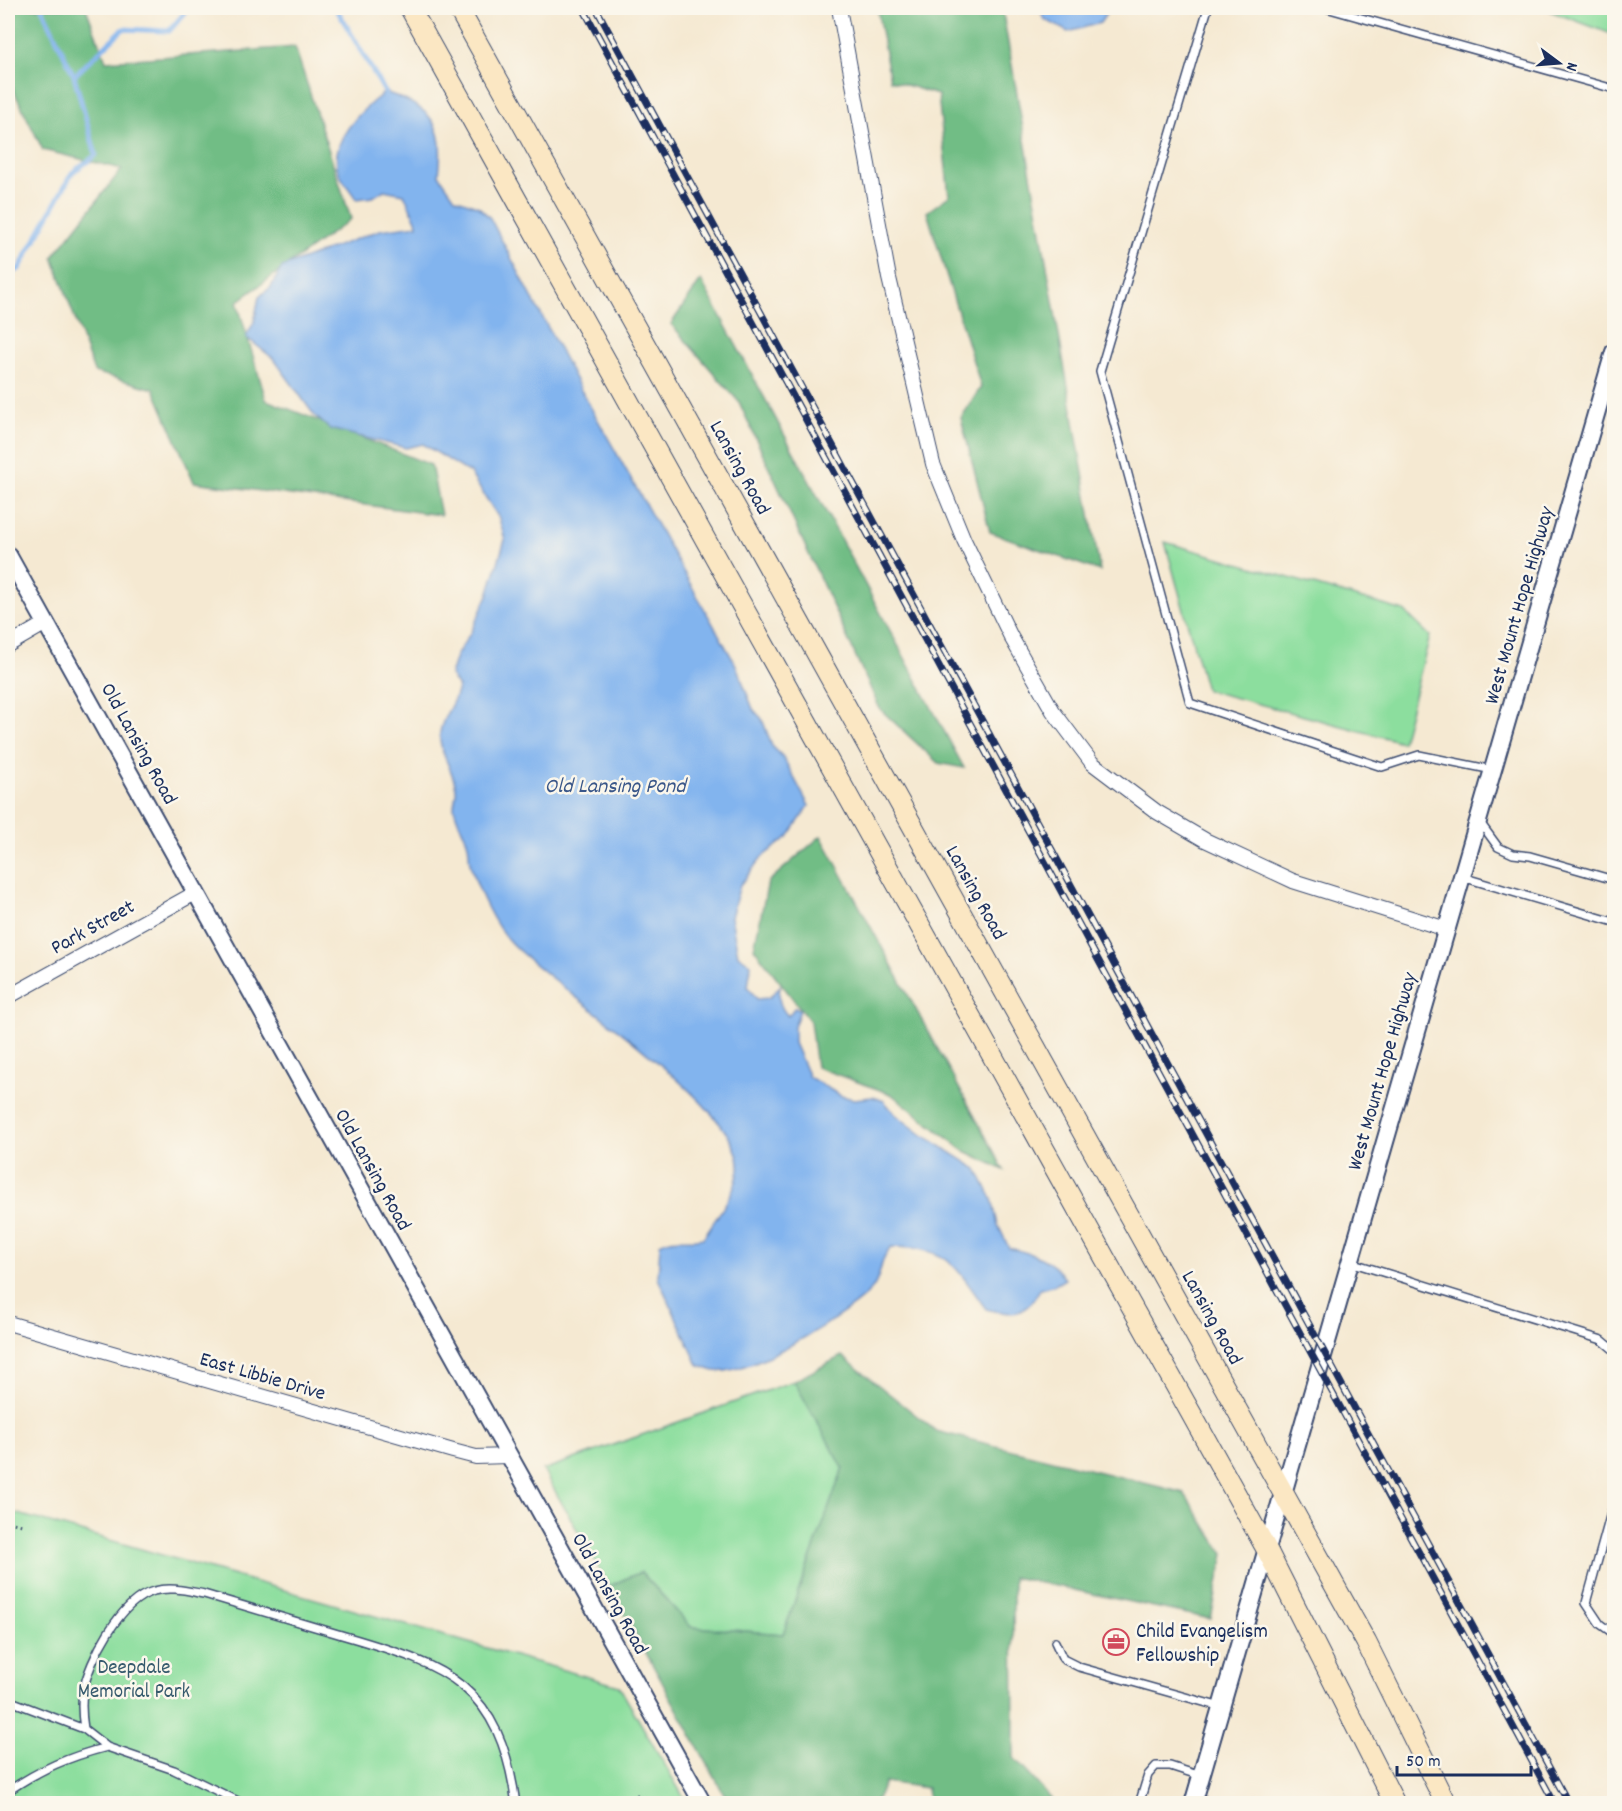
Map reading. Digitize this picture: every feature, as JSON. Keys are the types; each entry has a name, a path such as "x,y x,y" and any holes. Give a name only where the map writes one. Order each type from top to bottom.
{"main road":[{"path":"410,8 1267,1550 1395,1803"},
{"name":"Lansing Road","path":"458,8 1283,1491 1366,1642 1446,1803"}],"street":[{"path":"839,8 889,278 933,464 964,540 1011,637 1053,711 1092,763 1157,812 1205,840 1293,881 1446,929"},
{"name":"West Mount Hope Highway","path":"1196,1803 1201,1776 1283,1491 1614,352"},
{"name":"Old Lansing Road","path":"8,555 703,1803"},
{"path":"8,645 46,623"},
{"name":"Park Street","path":"8,997 197,892"},
{"name":"East Libbie Drive","path":"8,1323 453,1451 476,1457 508,1456"}],"lane":[{"path":"1208,8 1100,371 1190,703 1382,767 1419,755 1493,770"},
{"path":"1326,8 1614,89"},
{"path":"1478,820 1498,848 1513,855 1530,856 1614,880"},
{"path":"1462,878 1614,922"},
{"path":"1350,1262 1602,1340 1614,1350"},
{"path":"1614,1502 1586,1603 1600,1624 1614,1634"},
{"path":"84,1729 81,1706 84,1689 116,1618 141,1596 156,1590 178,1589 204,1594 409,1655 451,1675 471,1693 501,1741 512,1775 516,1803"},
{"path":"1055,1642 1064,1659 1079,1667 1222,1707"},
{"path":"8,1700 84,1729 107,1747 174,1770 244,1803"},
{"path":"8,1791 36,1772 71,1756 107,1747"},
{"path":"1139,1803 1148,1775 1156,1767 1170,1766 1201,1776"}],"path":[{"path":"8,1522 22,1525"},
{"path":"621,1803 639,1794"}],"green space":[{"path":"86,8 106,61 295,47 351,219 237,302 266,400 431,465 441,515 194,482 154,389 94,372 53,257 122,169 43,150 8,79 8,10"},
{"path":"877,8 1002,8 1100,571 990,532 961,418 981,387 927,212 949,196 938,95 890,80"},
{"path":"1551,8 1614,8 1614,35 1550,11"},
{"path":"701,280 964,768 938,763 880,709 739,402 671,324"},
{"path":"1165,542 1404,611 1430,636 1402,742 1206,690"},
{"path":"821,836 1004,1170 963,1150 891,1094 816,1067 810,1021 754,948 768,882"},
{"path":"842,1356 936,1431 1184,1493 1224,1554 1211,1619 1013,1577 1014,1758 1055,1803 929,1803 927,1788 885,1782 875,1803 729,1803 609,1586 641,1572 691,1627 783,1634 843,1468 794,1381"},
{"path":"794,1381 844,1468 783,1634 691,1627 641,1572 609,1586 543,1470"},
{"name":"Deepdale Memorial Park","path":"8,1511 619,1686 687,1803 8,1803"}],"water":[{"path":"1039,8 1110,8 1100,23 1068,32 1044,19"},
{"name":"Old Lansing Pond","path":"385,92 425,112 437,131 440,143 439,175 455,198 479,207 490,218 581,390 736,665 753,709 762,719 772,746 783,757 809,806 788,837 762,857 740,885 731,917 738,955 751,964 748,987 757,999 769,998 780,986 780,1002 788,1016 795,1007 800,1010 794,1027 794,1043 809,1077 841,1096 854,1099 873,1097 884,1101 895,1114 921,1134 977,1169 992,1199 998,1225 1009,1248 1034,1255 1047,1262 1054,1266 1065,1279 1055,1285 1040,1289 1024,1309 1004,1313 986,1309 958,1270 939,1255 911,1248 891,1247 884,1257 878,1279 872,1289 861,1300 822,1327 750,1364 730,1370 715,1371 698,1365 658,1278 660,1244 676,1239 703,1238 724,1206 737,1179 739,1170 733,1145 713,1115 682,1083 533,963 504,935 478,887 470,864 467,841 455,812 455,782 441,747 440,733 458,687 450,675 456,656 471,632 488,595 505,540 499,518 470,473 423,444 406,448 330,429 314,415 274,359 246,337 254,322 259,297 271,287 282,267 380,230 418,225 404,194 384,190 373,197 356,199 340,175 337,163 337,151 348,128"}],"waterway":[{"path":"42,8 74,76"},
{"path":"8,275 19,269 72,173 96,155 74,76 123,29 169,31 189,8"},
{"path":"336,8 385,92"}],"railway":[{"path":"583,8 1555,1804"},
{"path":"596,8 1569,1804"}],"place":[{"name":"Child Evangelism Fellowship","path":"1116,1642"}]}
